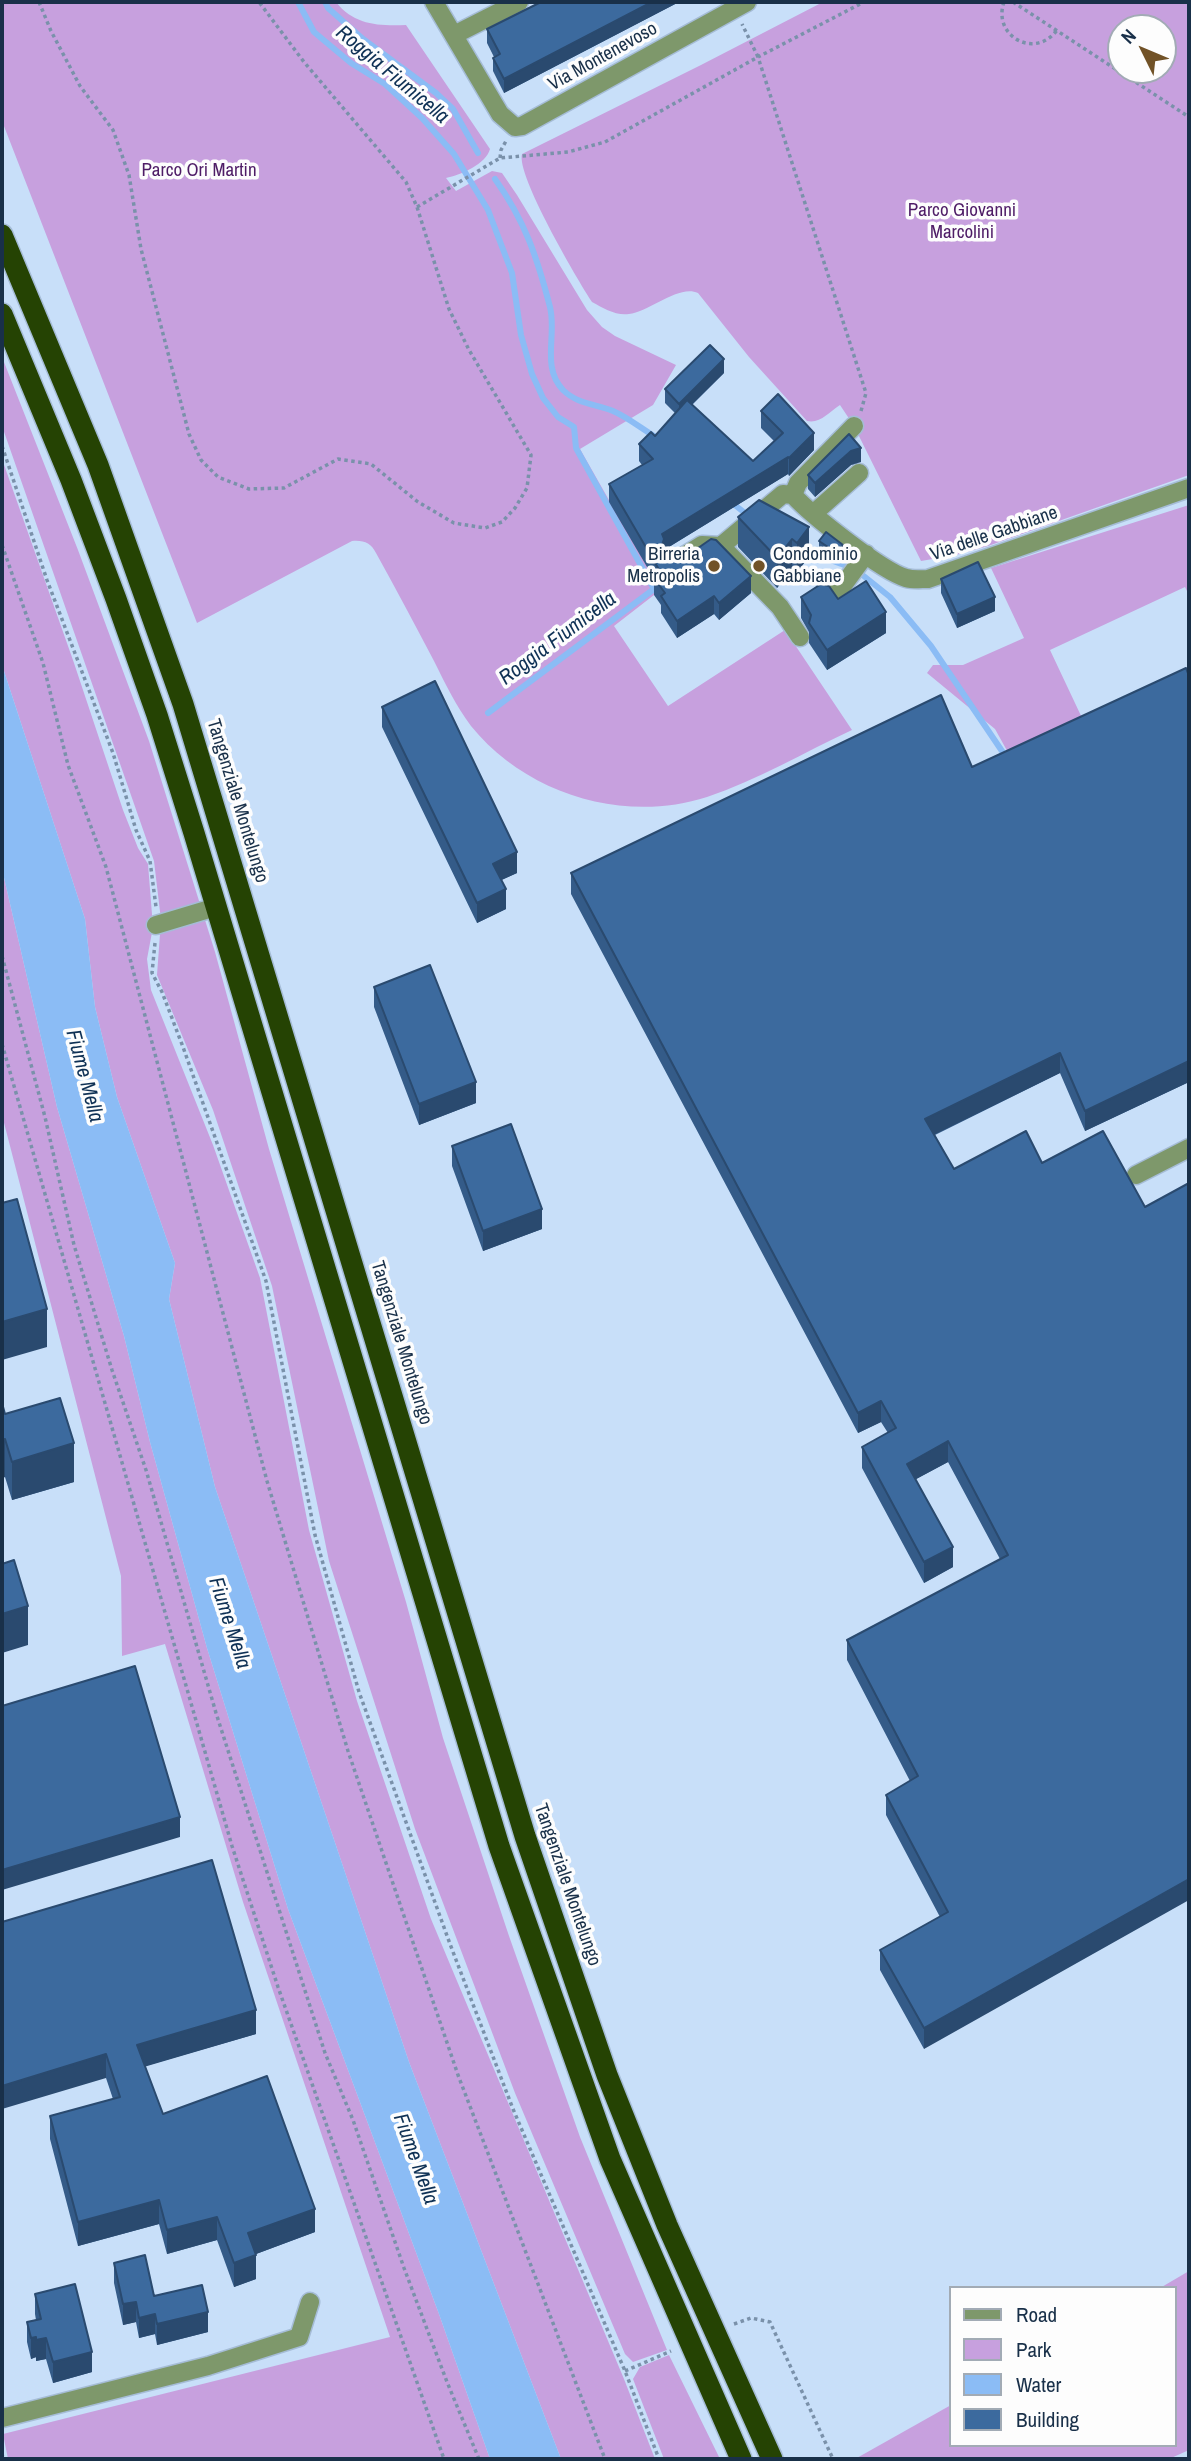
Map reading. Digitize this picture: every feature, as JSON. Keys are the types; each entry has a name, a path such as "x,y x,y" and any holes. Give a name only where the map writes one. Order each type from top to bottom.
{"highway":[{"name":"Tangenziale Montelungo","path":"2,235 98,465 183,704 525,1836 599,2050 634,2147 772,2459"},
{"path":"2,314 71,480 157,715 499,1846 610,2159 741,2459"}],"street":[{"path":"434,2 454,35 519,2"},
{"name":"Via Montenevoso","path":"454,35 500,114 515,127 522,126 737,4"},
{"path":"721,546 783,494 793,495 798,482 854,426"},
{"path":"813,514 859,473"},
{"name":"Via delle Gabbiane","path":"793,495 813,514 888,570 908,579 928,579 1189,488"},
{"path":"673,564 702,545 721,546 780,607 800,637"},
{"path":"827,595 844,584 866,554"},
{"path":"156,925 216,907"},
{"path":"1136,1175 1189,1148"},
{"path":"2,2418 233,2358 299,2337 310,2302"}],"path":[{"path":"39,2 80,86 113,130 129,175 141,249 190,434 201,460 218,477 249,489 284,488 338,459 371,464 418,502 454,523 485,528 502,522 527,488 531,455 469,350 449,309 417,207 406,182 304,62 259,2"},
{"path":"417,207 500,158 568,152 605,142 864,2"},
{"path":"1004,2 1002,23 1015,39 1025,44 1040,43 1050,38 1057,30"},
{"path":"1013,2 1189,117"},
{"path":"737,4 758,57 866,393 854,426"},
{"path":"2,446 47,580 113,753 136,830 150,860 156,925 152,973 183,1047 266,1281 315,1535 359,1692 513,2109 625,2371 659,2459"},
{"path":"2,545 43,663 68,765 106,867 267,1481 348,1751 458,2075 605,2459"},
{"path":"2,956 45,1117 74,1245 146,1470 252,1827 325,2053 353,2120 447,2382 479,2459"},
{"path":"2,1044 232,1846 278,1987 444,2459"},
{"path":"734,2323 751,2318 770,2322 833,2459"},
{"path":"625,2371 672,2350"},
{"path":"2,2453 3,2459"}],"green space":[{"name":"Parco Ori Martin","path":"2,2 336,2 343,10 367,23 406,25 490,149 478,164 446,178 456,191 492,171 502,173 587,310 602,327 676,365 653,405 580,449 655,581 654,595 614,626 668,706 785,630 852,730 762,774 707,797 643,807 610,804 579,797 519,770 494,750 471,726 451,694 376,553 367,543 352,541 197,623 2,121"},
{"name":"Parco Giovanni Marcolini","path":"823,2 1189,2 1189,475 988,546 921,561 854,426 840,405 820,419 807,421 749,357 698,293 682,292 629,314 614,313 592,302 562,251 528,183 522,154"},
{"path":"2,357 149,741 215,952 269,1149 406,1602 443,1738 509,1936 580,2137 667,2350 633,2362 625,2354 515,2093 415,1829 329,1561 272,1286 213,1110 157,975 161,920 154,861 2,426"},
{"path":"2,459 123,810 138,848 148,864 153,927 147,959 151,990 213,1145 260,1278 309,1530 357,1701 431,1919 655,2459 561,2459 409,2062 215,1487 169,1299 175,1263 117,1097 95,1007 85,919 2,665"},
{"path":"1189,505 1189,595 1185,587 1050,650 1083,720 1010,756 995,729 927,673 933,665 963,665 1024,638 991,568"},
{"path":"2,869 57,1107 124,1336 150,1442 207,1648 288,1909 439,2314 490,2459 8,2459 3,2434 390,2337 243,1902 165,1644 122,1656 121,1576 2,1115"},
{"path":"1189,2271 1189,2450 1169,2459 855,2459 950,2406 950,2447 1177,2447 1177,2286 1163,2286"},
{"path":"669,2355 720,2459 664,2459 633,2379 640,2367"}],"water":[{"name":"Fiume Mella","path":"2,665 85,919 95,1007 117,1097 175,1263 169,1299 215,1487 409,2062 561,2459 490,2459 439,2314 288,1909 207,1648 150,1442 124,1336 57,1107 2,869"}],"building":[{"path":"541,2 652,2 504,79 493,58 500,54 487,29"},
{"path":"710,345 724,359 679,404 665,389"},
{"path":"778,394 814,433 789,458 662,534 663,551 668,556 675,557 678,562 711,539 716,540 751,576 719,603 714,596 677,621 661,596 665,593 654,578 661,573 609,484 653,459 639,444 651,432 655,436 687,400 753,461 783,433 761,411"},
{"path":"849,434 861,448 851,451 815,483 808,475"},
{"path":"759,500 809,527 797,543 792,539 777,558 738,517"},
{"path":"826,532 843,545 837,553 819,541"},
{"path":"978,562 995,597 957,614 941,579"},
{"path":"866,581 886,612 827,650 809,623 811,615 801,597 821,584 829,586 838,599"},
{"path":"1186,668 1189,676 1189,1061 1085,1111 1060,1053 925,1119 954,1169 1026,1131 1042,1163 1103,1131 1145,1207 1189,1183 1189,1879 924,2028 880,1950 948,1912 886,1795 918,1776 847,1640 1008,1555 948,1441 907,1464 953,1547 924,1562 862,1447 896,1428 881,1401 858,1413 571,873 941,695 972,767"},
{"path":"435,681 517,852 493,864 506,889 477,903 382,707"},
{"path":"430,965 476,1082 419,1104 374,987"},
{"path":"511,1124 542,1209 483,1231 452,1146"},
{"path":"17,1199 47,1309 2,1322 2,1203"},
{"path":"60,1398 74,1443 12,1462 5,1439 2,1440 2,1403 5,1414"},
{"path":"14,1560 28,1606 2,1614 2,1564"},
{"path":"135,1666 180,1817 2,1870 2,1706"},
{"path":"212,1860 256,2010 137,2045 163,2114 267,2076 315,2209 248,2233 256,2255 234,2263 217,2217 167,2230 159,2200 78,2222 50,2116 120,2097 106,2054 2,2086 2,1922"},
{"path":"145,2255 154,2296 202,2285 208,2312 157,2324 155,2314 139,2318 136,2302 123,2304 114,2263"},
{"path":"75,2284 92,2352 53,2362 46,2338 31,2338 27,2322 41,2319 35,2294"}],"waterway":[{"name":"Roggia Fiumicella","path":"298,2 314,32 351,63 385,84 422,118 454,154 488,210 512,273 521,335 532,374 543,398 558,417 574,427 576,448 654,589 488,713"},
{"path":"325,2 328,8 363,39 436,93 453,109 478,153"},
{"path":"495,179 522,225 540,272 552,318 551,361 556,381 568,395 618,413 654,436"},
{"path":"731,502 750,517"},
{"path":"803,545 825,558 855,569 890,597 931,646 1006,757"}],"place":[{"name":"Birreria Metropolis","path":"714,566"},
{"name":"Condominio Gabbiane","path":"759,566"}]}
